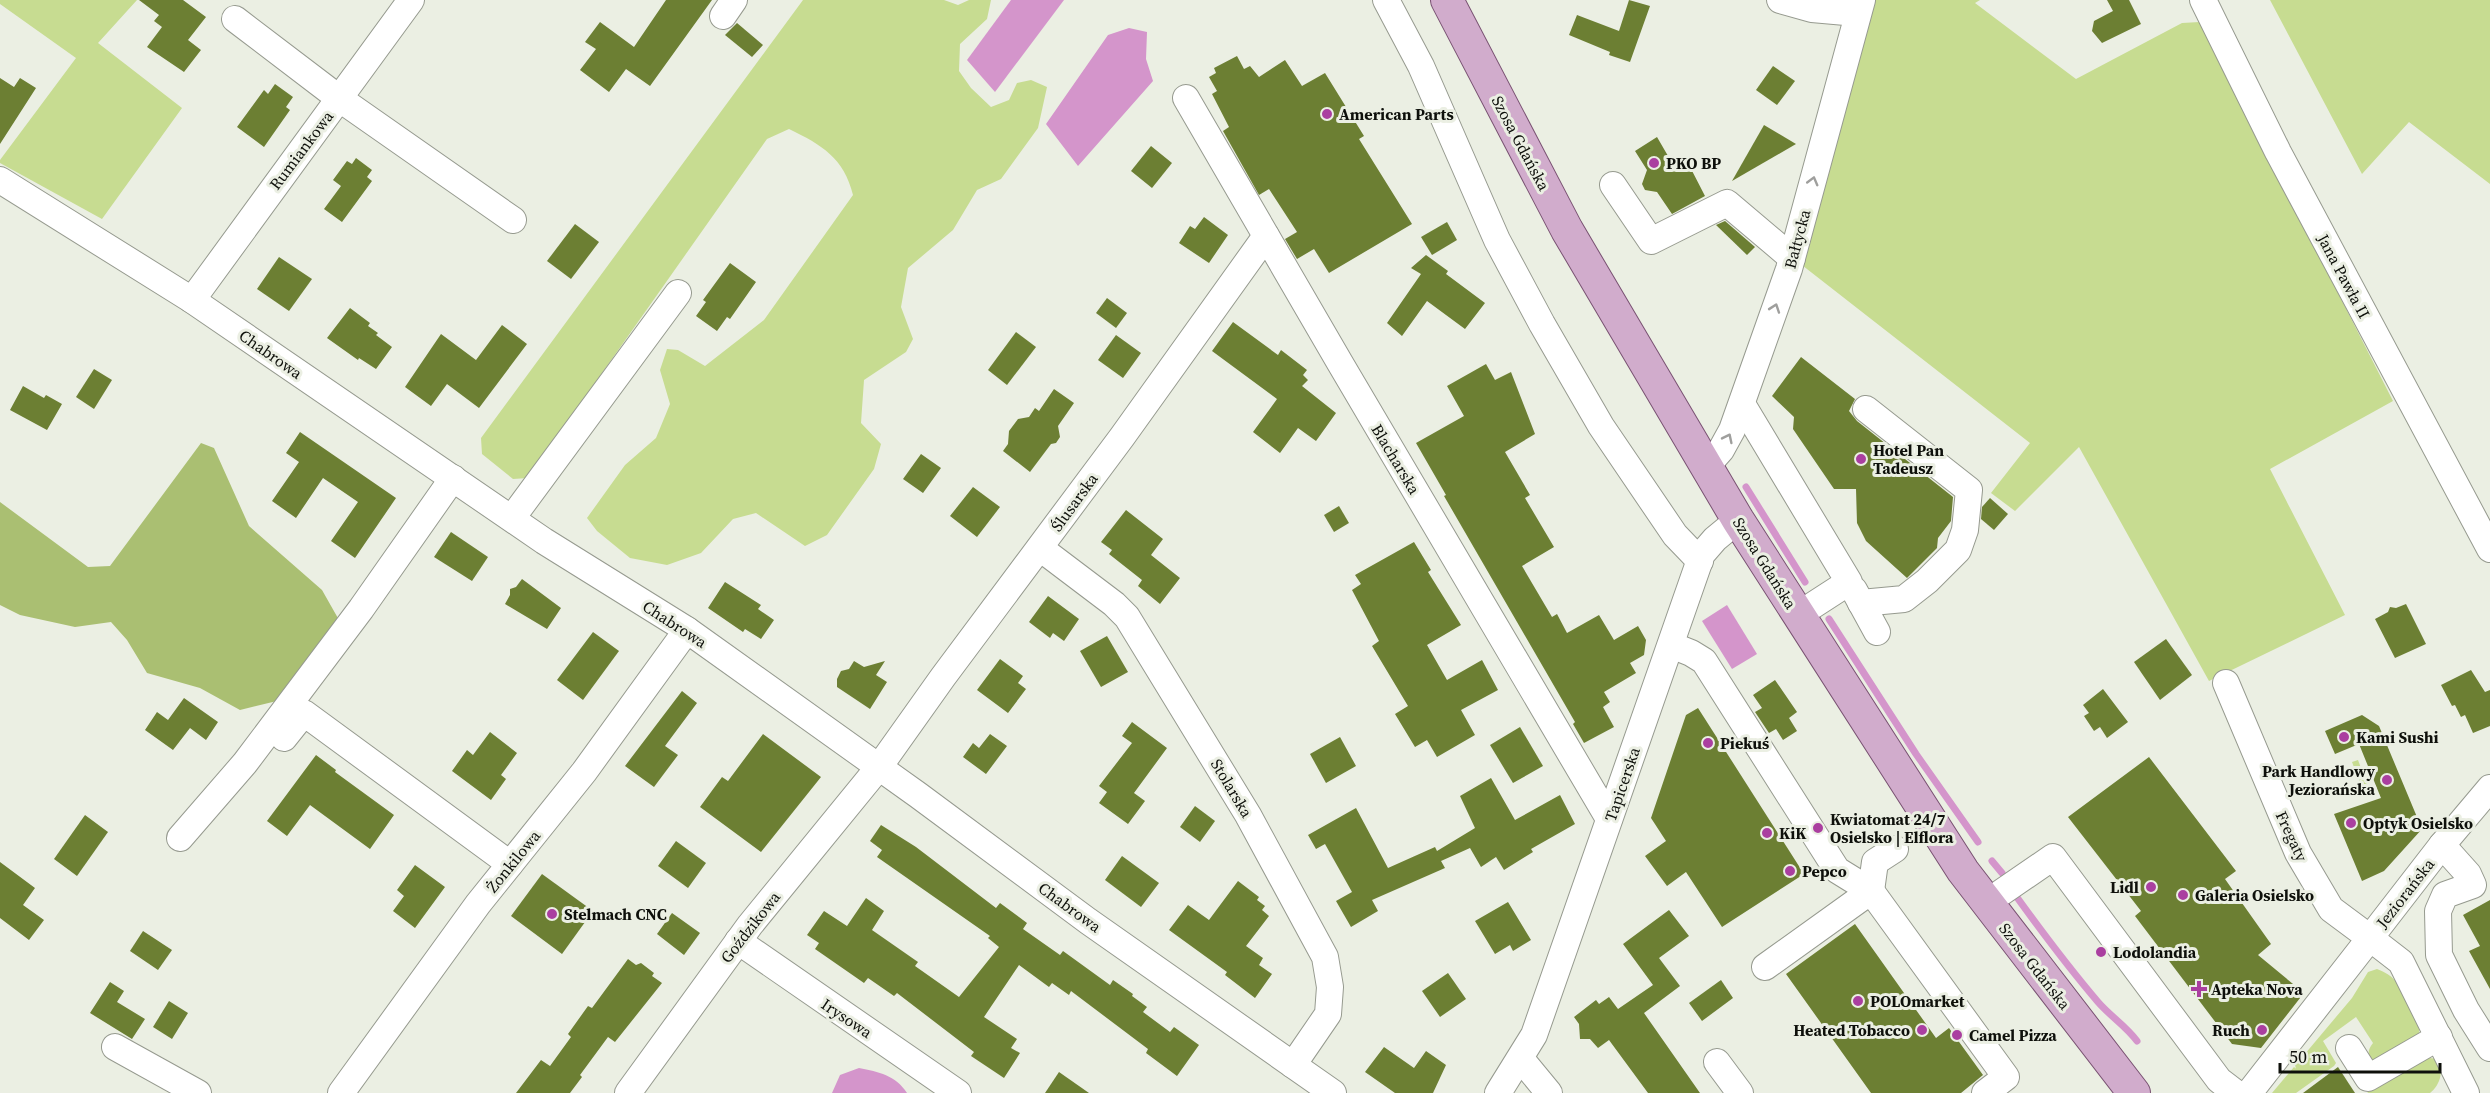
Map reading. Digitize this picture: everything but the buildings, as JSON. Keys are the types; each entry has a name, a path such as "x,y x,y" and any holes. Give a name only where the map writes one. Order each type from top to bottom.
{"main road":[{"name":"Szosa Gdańska","path":"1447,0 1567,230 1738,520 1927,817 1986,903 2134,1093"}],"street":[{"name":"Rumiankowa","path":"192,300 305,142 340,99 411,0"},
{"path":"1386,0 1421,66 1497,240 1542,324 1601,426 1675,536 1700,561"},
{"path":"1780,0 1812,9 1859,7"},
{"name":"Jana Pawła II","path":"2204,0 2278,152 2490,549"},
{"name":"Bałtycka","path":"1706,467 1728,439 1792,258 1859,7"},
{"path":"235,19 340,99 513,220"},
{"name":"Blacharska","path":"1186,98 1610,819"},
{"name":"Chabrowa","path":"0,180 192,300 544,541 687,630 879,767 1088,921 1333,1093"},
{"path":"1613,185 1650,241 1727,203 1792,258"},
{"name":"Ślusarska","path":"879,767 1266,236"},
{"path":"512,518 678,293"},
{"path":"1742,404 1877,632"},
{"path":"1798,615 1855,592 1904,599 1927,581 1958,550 1965,530 1969,490 1866,409"},
{"path":"180,837 245,764 361,609 453,478"},
{"name":"Tapicerska","path":"1498,1093 1534,1035 1700,561 1706,548 1738,520"},
{"name":"Stolarska","path":"1040,548 1114,604 1126,617 1248,815 1309,923 1325,957 1330,987 1328,1014 1293,1065"},
{"name":"Żonkilowa","path":"341,1093 478,904 584,772 687,630"},
{"path":"1671,645 1691,652 1704,661 1837,870 1871,891 2011,1085 1985,1093"},
{"name":"Fregaty","path":"2226,683 2298,853 2331,909 2370,938"},
{"path":"229,805 304,713 510,864"},
{"name":"Goździkowa","path":"628,1093 738,941 879,767"},
{"name":"Jeziorańska","path":"2460,1091 2439,1036 2401,962 2370,938 2442,845 2490,788"},
{"path":"2442,845 2468,874 2473,885 2445,896 2438,911 2439,955 2466,1010 2490,1048"},
{"path":"1765,968 1871,891 1875,862 1895,849"},
{"path":"1986,903 2053,856 2219,1080 2236,1093"},
{"path":"2249,1093 2370,938"},
{"name":"Irysowa","path":"738,941 958,1093"},
{"path":"2349,1048 2368,1078 2439,1036"},
{"path":"115,1047 198,1093"},
{"path":"1521,1059 1549,1093"},
{"path":"1717,1062 1740,1093"}],"green space":[{"path":"0,0 137,0 98,43 182,108 102,219 0,163 76,58 0,4"},
{"path":"803,0 944,0 958,5 969,0 991,0 987,19 960,44 959,71 971,88 991,107 1009,100 1017,83 1031,80 1047,87 1038,128 1001,179 977,190 953,230 908,268 901,307 913,339 906,352 864,380 861,423 881,444 874,469 827,535 805,546 756,513 733,519 701,553 667,565 630,558 597,531 587,518 625,465 656,438 670,404 660,370 667,349 678,350 705,366 764,320 853,195 844,171 830,154 789,129 767,139 528,478 513,479 482,454 481,438"},
{"path":"1873,0 1980,0 1975,3 2076,79 2182,23 2200,22 2393,401 2270,469 2345,615 2209,681 2079,447 2015,511 1991,493 2030,443 1798,262"},
{"path":"2270,0 2490,0 2490,184 2409,122 2362,174"},
{"path":"201,443 214,448 249,526 322,590 339,620 281,700 240,710 200,688 147,673 127,640 111,622 75,627 20,615 0,605 0,502 88,567 110,566"},
{"path":"2358,760 2369,789 2363,791 2352,762"},
{"path":"2377,969 2391,976 2400,987 2415,1017 2419,1035 2375,1064 2369,1054 2373,1043 2356,1017 2323,1041 2336,1063 2334,1066 2296,1093 2272,1093 2352,998 2368,972"},
{"path":"2423,1057 2437,1059 2441,1072 2439,1081 2430,1093 2367,1093"}],"shaded area":[{"path":"1011,0 1064,0 995,92 967,60"},
{"path":"1129,28 1147,32 1146,59 1153,81 1078,166 1046,124 1108,35"},
{"path":"1727,605 1757,654 1732,669 1702,621"},
{"path":"859,1068 892,1078 907,1093 832,1093 840,1075"}],"waterway":[{"path":"1746,487 1805,582"},
{"path":"1829,619 1916,754 1978,842"},
{"path":"1992,861 2002,873"},
{"path":"2016,896 2087,989 2137,1041"}],"place":[{"name":"American Parts","path":"1327,114"},
{"name":"PKO BP","path":"1654,163"},
{"name":"Hotel Pan Tadeusz","path":"1861,459"},
{"name":"Kami Sushi","path":"2344,737"},
{"name":"Piekuś","path":"1708,743"},
{"name":"Park Handlowy Jeziorańska","path":"2387,780"},
{"name":"Optyk Osielsko","path":"2351,823"},
{"name":"Kwiatomat 24/7 Osielsko | Elflora","path":"1818,828"},
{"name":"KiK","path":"1767,833"},
{"name":"Pepco","path":"1790,871"},
{"name":"Lidl","path":"2151,887"},
{"name":"Galeria Osielsko","path":"2183,895"},
{"name":"Stelmach CNC","path":"552,914"},
{"name":"Lodolandia","path":"2101,952"},
{"name":"Apteka Nova","path":"2199,989"},
{"name":"POLOmarket","path":"1858,1001"},
{"name":"Heated Tobacco","path":"1922,1030"},
{"name":"Ruch","path":"2262,1030"},
{"name":"Camel Pizza","path":"1957,1035"}]}
